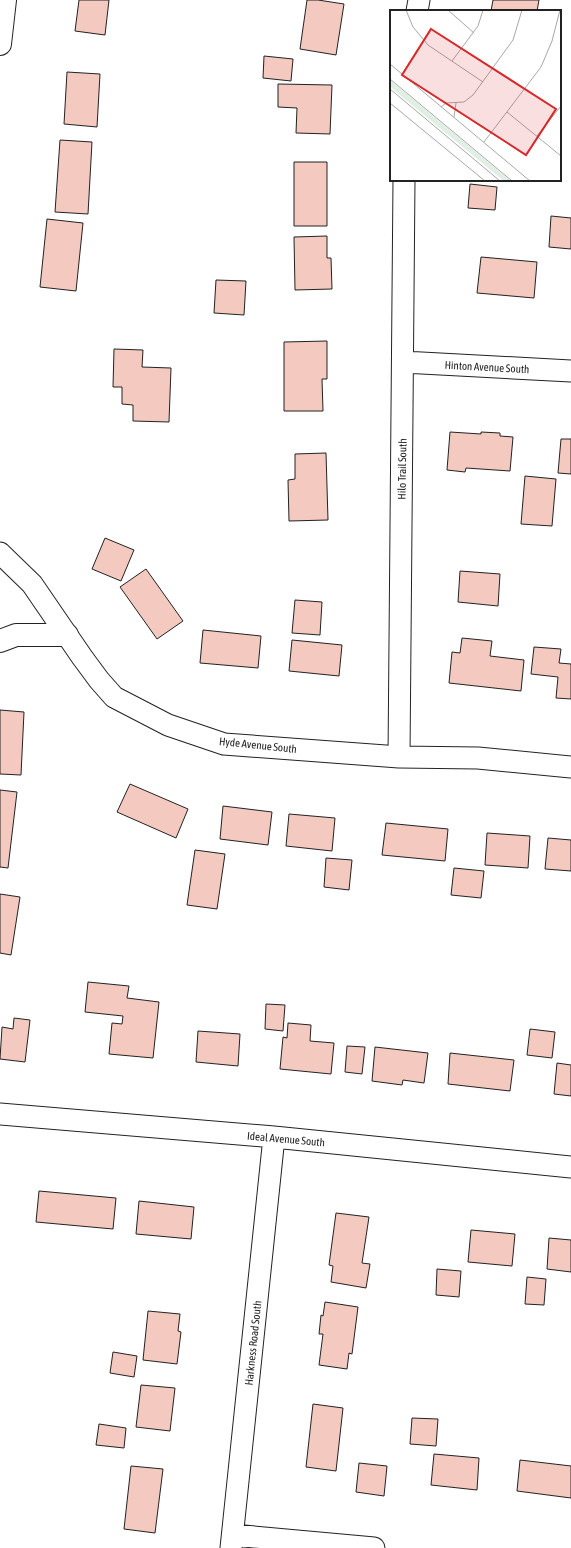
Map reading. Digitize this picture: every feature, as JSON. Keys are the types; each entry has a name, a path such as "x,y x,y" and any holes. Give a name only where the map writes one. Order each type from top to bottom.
{"street":[{"path":"0,44 5,0"},
{"path":"417,10 419,0"},
{"name":"Hilo Trail South","path":"399,757 404,181"},
{"name":"Hinton Avenue South","path":"403,362 571,372"},
{"name":"Hyde Avenue South","path":"0,553 32,584 99,680 114,698 168,725 224,744 399,757 478,758 571,767"},
{"path":"0,641 16,635 67,635"},
{"name":"Ideal Avenue South","path":"0,1114 274,1137 571,1167"},
{"name":"Harkness Road South","path":"232,1541 274,1137"},
{"path":"232,1541 374,1548"}],"building":[{"path":"79,0 109,0 105,35 75,31"},
{"path":"307,0 344,4 336,55 300,49"},
{"path":"493,0 539,0 537,10 491,10"},
{"path":"264,56 293,59 291,81 263,78"},
{"path":"67,72 100,74 97,127 64,124"},
{"path":"278,84 332,85 330,134 296,133 297,108 278,107"},
{"path":"60,140 92,142 88,214 55,212"},
{"path":"294,162 327,162 327,226 294,226"},
{"path":"470,184 497,187 495,210 468,208"},
{"path":"551,216 571,218 571,249 549,247"},
{"path":"47,219 83,223 76,291 40,287"},
{"path":"327,236 327,258 331,258 332,289 295,290 294,237"},
{"path":"481,257 537,262 534,298 477,293"},
{"path":"216,280 246,281 244,315 214,313"},
{"path":"327,341 327,379 322,379 323,411 284,411 284,342"},
{"path":"114,349 143,350 142,367 171,368 169,422 133,421 133,405 122,404 122,387 113,387"},
{"path":"450,432 481,434 481,432 500,433 500,436 513,437 510,471 466,468 465,472 447,470"},
{"path":"561,439 571,439 571,474 558,473"},
{"path":"326,453 328,520 289,521 288,480 295,479 295,454"},
{"path":"525,476 556,479 552,526 521,524"},
{"path":"105,538 134,550 121,581 92,569"},
{"path":"146,569 183,621 157,639 120,587"},
{"path":"460,571 500,574 498,606 458,602"},
{"path":"295,600 322,602 320,635 292,633"},
{"path":"203,630 261,636 258,668 200,663"},
{"path":"462,638 492,641 490,656 524,660 521,691 449,683 452,652 460,653"},
{"path":"292,640 342,645 339,676 289,671"},
{"path":"534,647 561,649 559,663 571,664 571,699 556,698 558,677 531,674"},
{"path":"0,710 24,712 21,775 0,774"},
{"path":"130,784 188,809 176,838 117,812"},
{"path":"0,790 17,792 8,868 0,867"},
{"path":"223,806 272,812 268,845 220,839"},
{"path":"289,814 335,818 332,851 286,846"},
{"path":"386,823 448,829 445,861 382,855"},
{"path":"487,833 530,836 528,868 485,865"},
{"path":"548,838 571,840 571,871 545,869"},
{"path":"195,850 225,854 217,909 187,905"},
{"path":"326,858 352,860 349,890 324,887"},
{"path":"454,868 484,871 481,898 451,895"},
{"path":"0,894 20,897 11,955 0,953"},
{"path":"88,982 129,986 127,998 159,1002 153,1058 109,1054 112,1023 122,1024 123,1016 85,1012"},
{"path":"266,1004 285,1005 283,1031 265,1029"},
{"path":"14,1018 30,1020 25,1062 0,1059 2,1027 13,1029"},
{"path":"288,1023 311,1025 310,1041 334,1043 331,1074 280,1069 283,1037 287,1038"},
{"path":"530,1029 555,1032 552,1058 527,1055"},
{"path":"198,1031 240,1034 238,1066 196,1062"},
{"path":"347,1046 365,1047 362,1074 345,1072"},
{"path":"375,1047 428,1053 424,1083 403,1080 402,1085 372,1081"},
{"path":"450,1053 514,1060 510,1091 448,1084"},
{"path":"557,1063 571,1065 571,1096 554,1094"},
{"path":"39,1191 116,1198 113,1229 36,1222"},
{"path":"139,1201 194,1207 191,1239 136,1234"},
{"path":"336,1213 369,1217 362,1263 370,1264 366,1288 331,1282 333,1266 329,1265"},
{"path":"471,1230 515,1234 512,1266 468,1262"},
{"path":"549,1238 571,1240 571,1272 547,1269"},
{"path":"437,1269 461,1271 459,1297 436,1295"},
{"path":"527,1277 546,1279 544,1305 525,1304"},
{"path":"325,1302 358,1307 352,1354 349,1353 347,1369 319,1365 323,1334 319,1334 321,1315 323,1316"},
{"path":"148,1311 180,1314 178,1331 181,1332 177,1364 143,1360"},
{"path":"113,1352 137,1356 134,1377 110,1373"},
{"path":"141,1385 175,1388 170,1431 136,1427"},
{"path":"313,1404 343,1408 336,1471 306,1467"},
{"path":"412,1418 438,1419 436,1446 410,1444"},
{"path":"99,1424 126,1428 124,1448 96,1445"},
{"path":"434,1454 479,1458 477,1490 431,1485"},
{"path":"520,1460 571,1466 571,1498 517,1491"},
{"path":"359,1463 387,1466 384,1496 356,1492"},
{"path":"131,1466 163,1469 155,1533 124,1529"}]}
